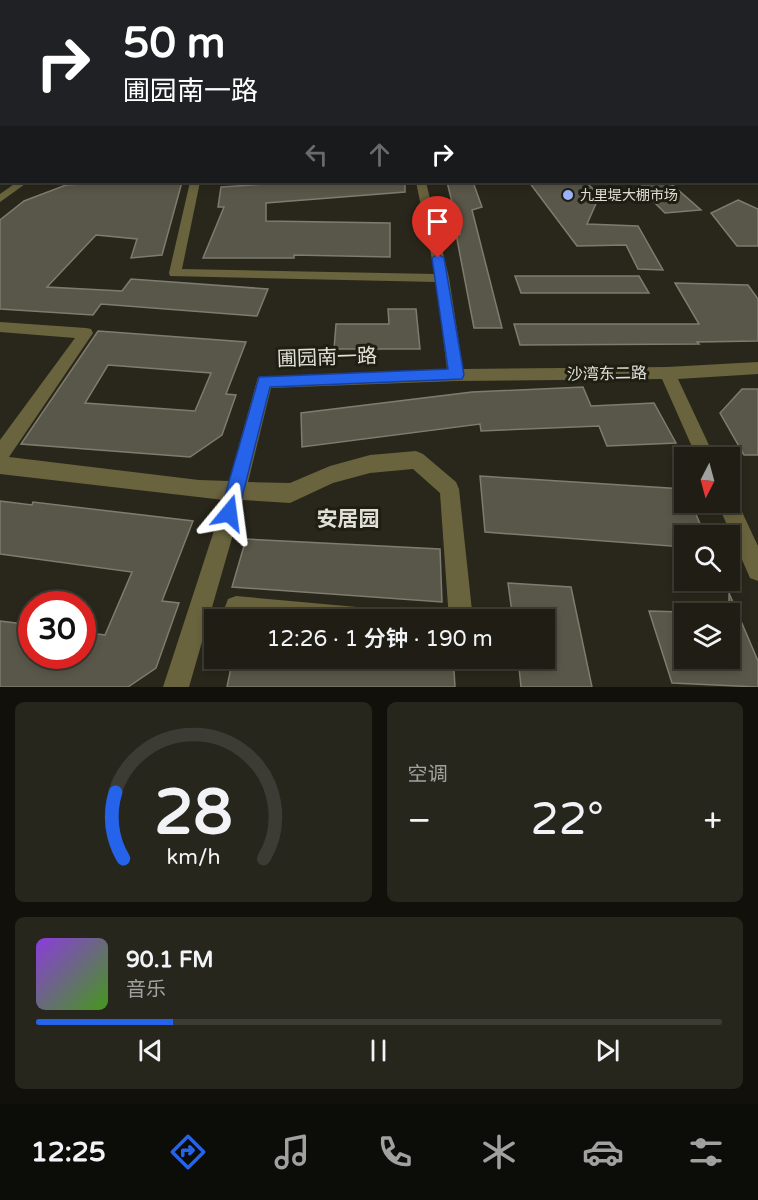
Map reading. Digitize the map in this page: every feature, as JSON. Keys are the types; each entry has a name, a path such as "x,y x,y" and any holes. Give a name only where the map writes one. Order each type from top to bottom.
{"street":[{"path":"0,199 22,183"},
{"path":"195,183 175,273 442,278"},
{"path":"421,183 442,278 456,375"},
{"path":"0,327 86,333 0,455"},
{"name":"沙湾东二路","path":"456,375 667,373 758,368"},
{"path":"667,373 701,447"},
{"name":"圃园南一路","path":"176,687 236,491 264,382 456,375"},
{"path":"0,465 199,489 290,493 330,475 370,464 416,460 449,489 460,609"},
{"path":"732,513 758,570"},
{"path":"236,607 256,609"}],"building":[{"path":"182,183 162,255 131,258 137,239 96,235 47,287 122,291 131,279 268,289 257,316 101,304 93,315 0,309 0,220 24,201 66,185"},
{"path":"282,183 405,183 405,192 266,203 266,221 390,223 390,257 294,255 294,258 203,258 224,207 218,207 221,187"},
{"path":"447,183 473,183 482,207 472,210 502,328 474,328 456,234 460,234"},
{"path":"530,183 587,183 595,191 598,199 587,224 638,226 663,270 638,269 626,245 577,246"},
{"path":"635,183 670,183 701,210 665,213"},
{"path":"738,200 758,209 758,246 737,246 711,213"},
{"path":"515,276 639,276 649,293 521,293"},
{"path":"675,283 748,285 758,299 758,341 697,342 699,344 520,345 514,324 699,324"},
{"path":"388,309 416,309 420,349 334,349 336,324 389,324"},
{"path":"98,331 246,342 226,394 236,395 222,435 190,457 21,444","holes":["108,365 211,373 195,411 85,403"]},
{"path":"583,387 591,406 654,403 676,443 607,446 599,426 481,431 480,424 302,447 301,413 472,392"},
{"path":"742,389 758,389 758,455 744,455 720,413"},
{"path":"480,476 674,488 674,513 696,513 700,525 674,525 674,546 485,532"},
{"path":"0,501 32,505 33,502 193,521 162,601 179,603 156,668 128,687 0,687 0,621 18,623 18,669 96,669 96,634 105,635 132,572 0,554"},
{"path":"246,539 440,549 442,602 232,587"},
{"path":"508,583 571,587 592,687 521,687 519,669 555,669 555,609 512,609"},
{"path":"649,611 674,612 674,669 740,669 740,619 758,661 758,687 672,683"},
{"path":"231,669 440,669 454,670 455,687 227,687"}],"place":[{"name":"九里堤大棚市场","path":"568,195"}],"district":[{"name":"安居园","path":"348,519"}],"route":[{"path":"229,513 264,382 456,375 438,258"}]}
